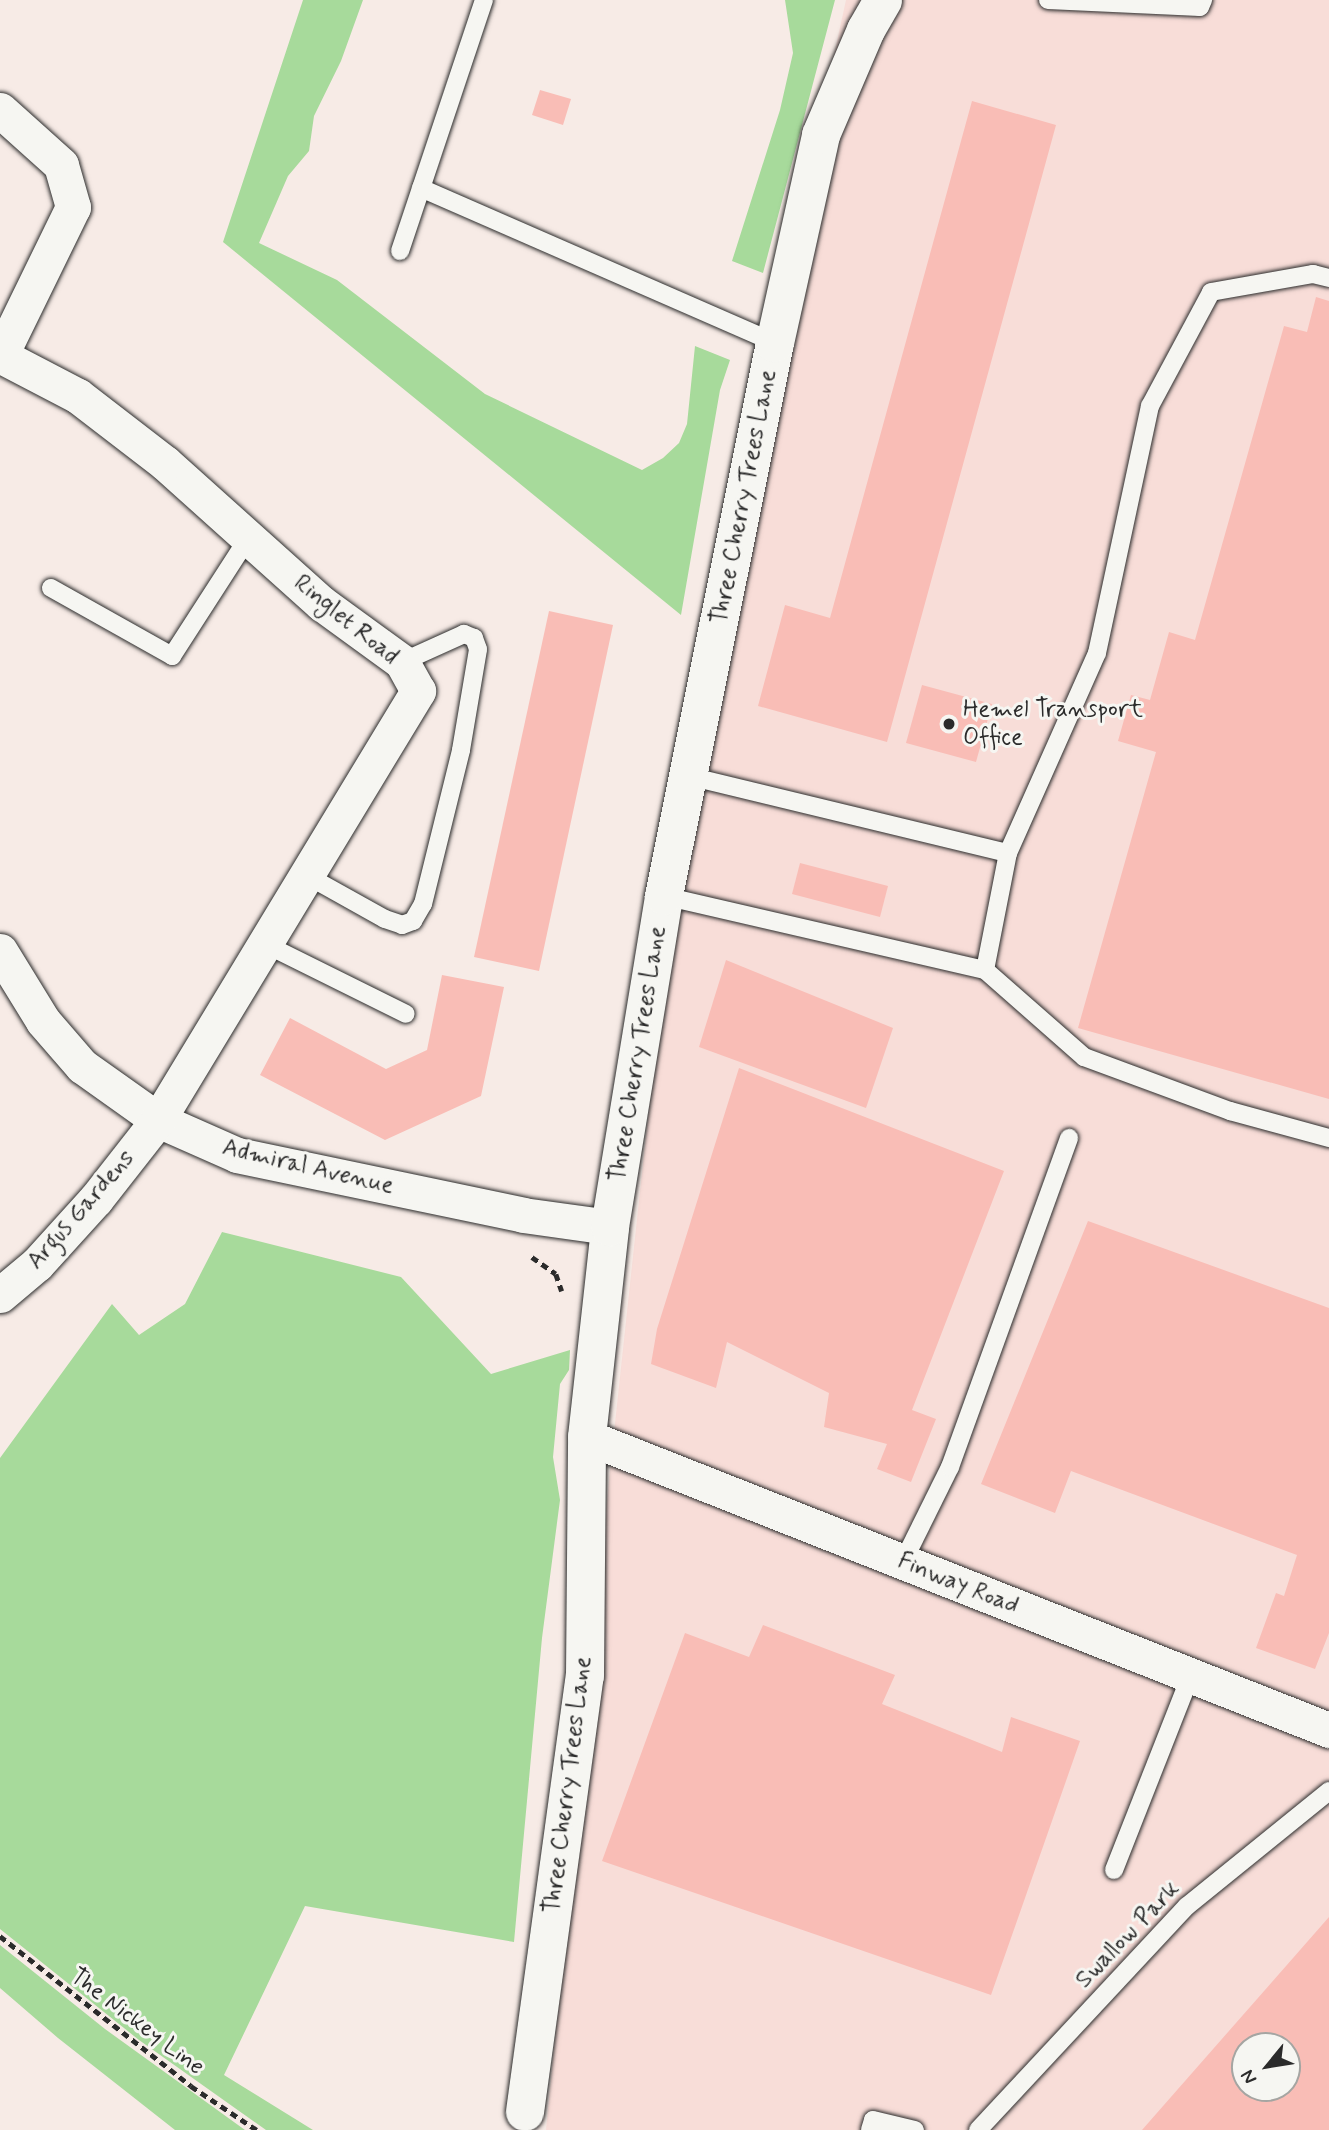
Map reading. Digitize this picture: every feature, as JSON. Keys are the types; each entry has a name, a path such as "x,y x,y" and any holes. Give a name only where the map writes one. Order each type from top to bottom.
{"street":[{"name":"Three Cherry Trees Lane","path":"519,2121 585,1676 587,1437 610,1227 664,896 775,343 821,135 866,30 883,0"},
{"path":"0,110 61,165 73,207 0,357"},
{"name":"Ringlet Road","path":"0,357 78,396 165,464 321,603 402,662 418,691 158,1120"},
{"name":"Admiral Avenue","path":"0,951 43,1021 82,1066 158,1120 237,1155 523,1215 610,1227"},
{"name":"Argus Gardens","path":"0,1295 37,1264 96,1199 158,1120"},
{"name":"Finway Road","path":"587,1437 1329,1730"}],"lane":[{"path":"400,251 484,0"},
{"path":"1048,0 1200,7 1203,0"},
{"path":"421,188 775,343"},
{"path":"985,970 1008,853 1097,653 1150,406 1211,292 1313,274 1329,278"},
{"path":"51,588 172,656 248,538"},
{"path":"306,875 385,919 402,925 413,920 423,904 461,750 478,649 474,638 464,634 402,662"},
{"path":"689,776 1008,853"},
{"path":"664,896 985,970 1084,1057 1230,1111 1329,1138"},
{"path":"265,944 406,1014"},
{"path":"903,1562 950,1466 1069,1138"},
{"path":"1114,1870 1191,1675"},
{"name":"Swallow Park","path":"978,2130 1187,1906 1329,1791"},
{"path":"870,2130 873,2120 915,2130"}],"path":[{"path":"532,1257 556,1274 566,1302"},
{"name":"The Nickey Line","path":"0,1936 191,2086 257,2130"}],"shaded area":[{"path":"846,0 1329,0 1329,2130 546,2130 610,1470 693,699"}],"green space":[{"path":"303,0 363,0 341,61 314,116 309,151 288,176 259,243 337,280 485,394 642,470 663,458 679,443 687,424 695,346 730,360 720,390 681,615 223,242"},
{"path":"785,0 835,0 763,273 732,261 780,110 793,53"},
{"path":"222,1232 401,1277 491,1374 570,1350 569,1370 560,1384 553,1457 560,1500 542,1638 514,1942 305,1906 224,2075 313,2130 266,2130 139,2040 0,1929 0,1458 112,1304 139,1335 185,1304"},
{"path":"0,1945 105,2029 245,2130 175,2130 58,2038 0,1988"}],"building":[{"path":"540,90 571,99 563,125 532,115"},
{"path":"972,101 1056,125 887,742 758,706 785,605 830,618"},
{"path":"1316,297 1329,301 1329,1099 1078,1028 1156,752 1118,741 1131,695 1150,700 1169,632 1195,640 1284,326 1307,332"},
{"path":"549,611 613,625 539,971 474,957"},
{"name":"Hemel Transport Office","path":"922,685 992,704 976,762 906,743"},
{"path":"800,863 888,886 880,917 792,894"},
{"path":"726,960 893,1028 866,1108 699,1047"},
{"path":"442,975 504,987 481,1096 385,1140 260,1075 290,1018 386,1069 427,1050"},
{"path":"739,1068 1004,1171 912,1410 936,1419 911,1482 877,1469 887,1444 824,1427 829,1393 727,1342 716,1388 651,1364 657,1329"},
{"path":"1088,1221 1329,1308 1329,1633 1315,1669 1256,1648 1276,1593 1284,1596 1297,1555 1071,1471 1055,1513 981,1484"},
{"path":"763,1625 895,1675 882,1704 1002,1752 1011,1717 1080,1741 991,1995 602,1861 685,1633 749,1657"},
{"path":"1329,1917 1329,2130 1142,2130"}],"place":[{"name":"Hemel Transport Office","path":"949,724"}]}
